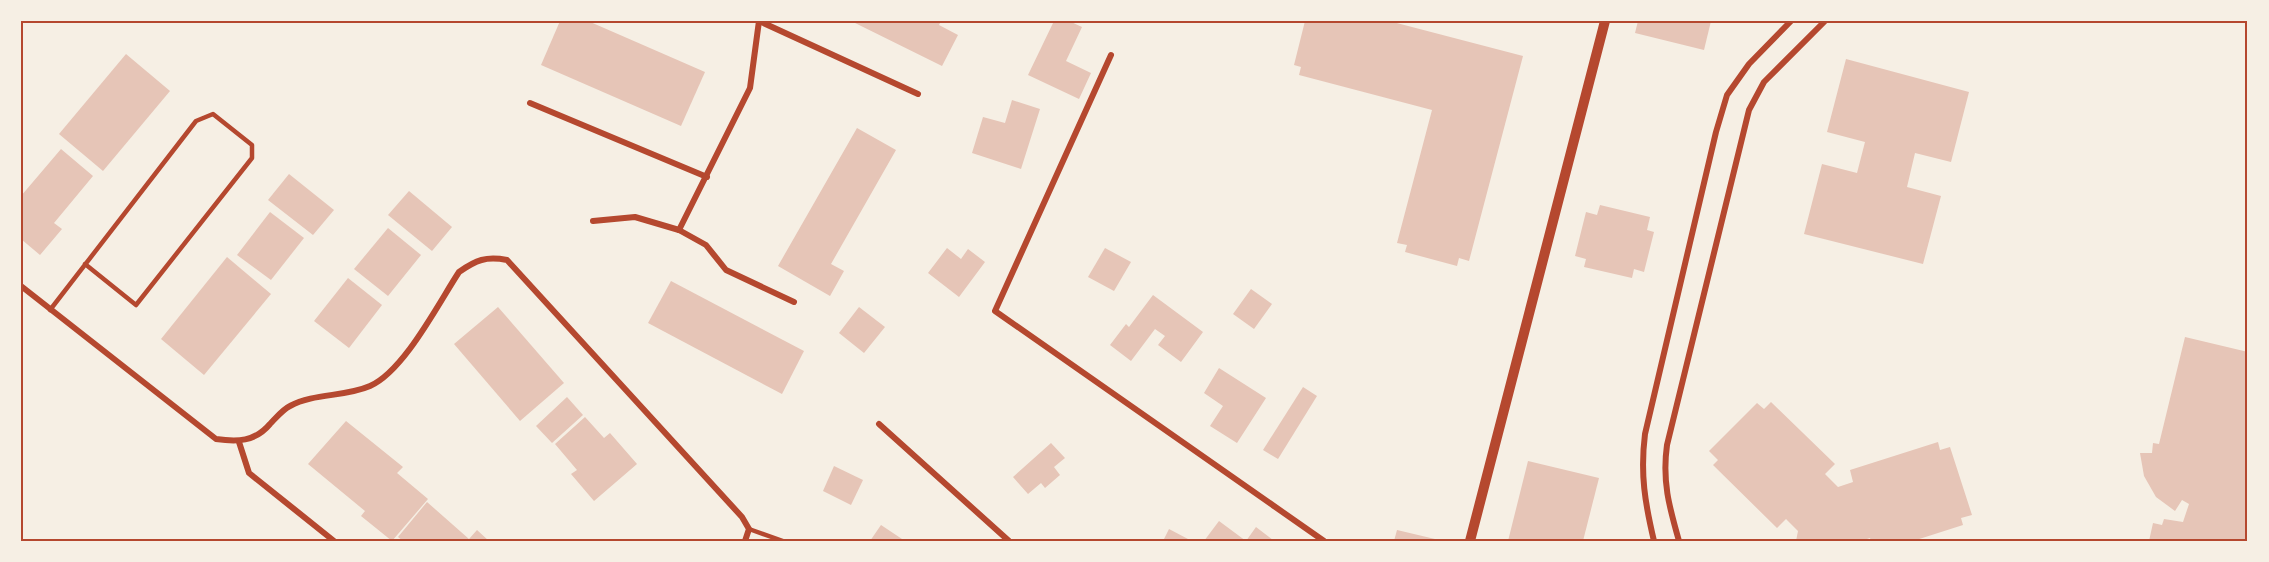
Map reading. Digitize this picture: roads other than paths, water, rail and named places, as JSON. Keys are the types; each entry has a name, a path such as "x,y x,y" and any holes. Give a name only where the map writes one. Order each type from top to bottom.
{"street":[{"path":"679,230 750,88 759,21 918,94"},
{"path":"1470,541 1605,21"},
{"path":"1654,541 1641,467 1645,434 1716,132 1727,95 1749,64 1791,21"},
{"path":"1680,541 1668,501 1664,469 1667,445 1749,110 1764,82 1825,21"},
{"path":"1111,55 995,312 1324,541"},
{"path":"530,103 707,177"},
{"path":"593,221 635,217 679,230 705,245 726,270 795,302"},
{"path":"21,286 216,439 238,442 264,431 284,409 298,402 368,387 385,378 398,365 459,272 474,261 489,257 507,260 742,517 749,529 745,541"},
{"path":"879,424 1009,541"},
{"path":"238,442 249,472 334,541"}],"lane":[{"path":"50,310 85,264 196,121 213,114 252,145 252,158 136,305 85,264"},
{"path":"749,529 783,541"}]}
